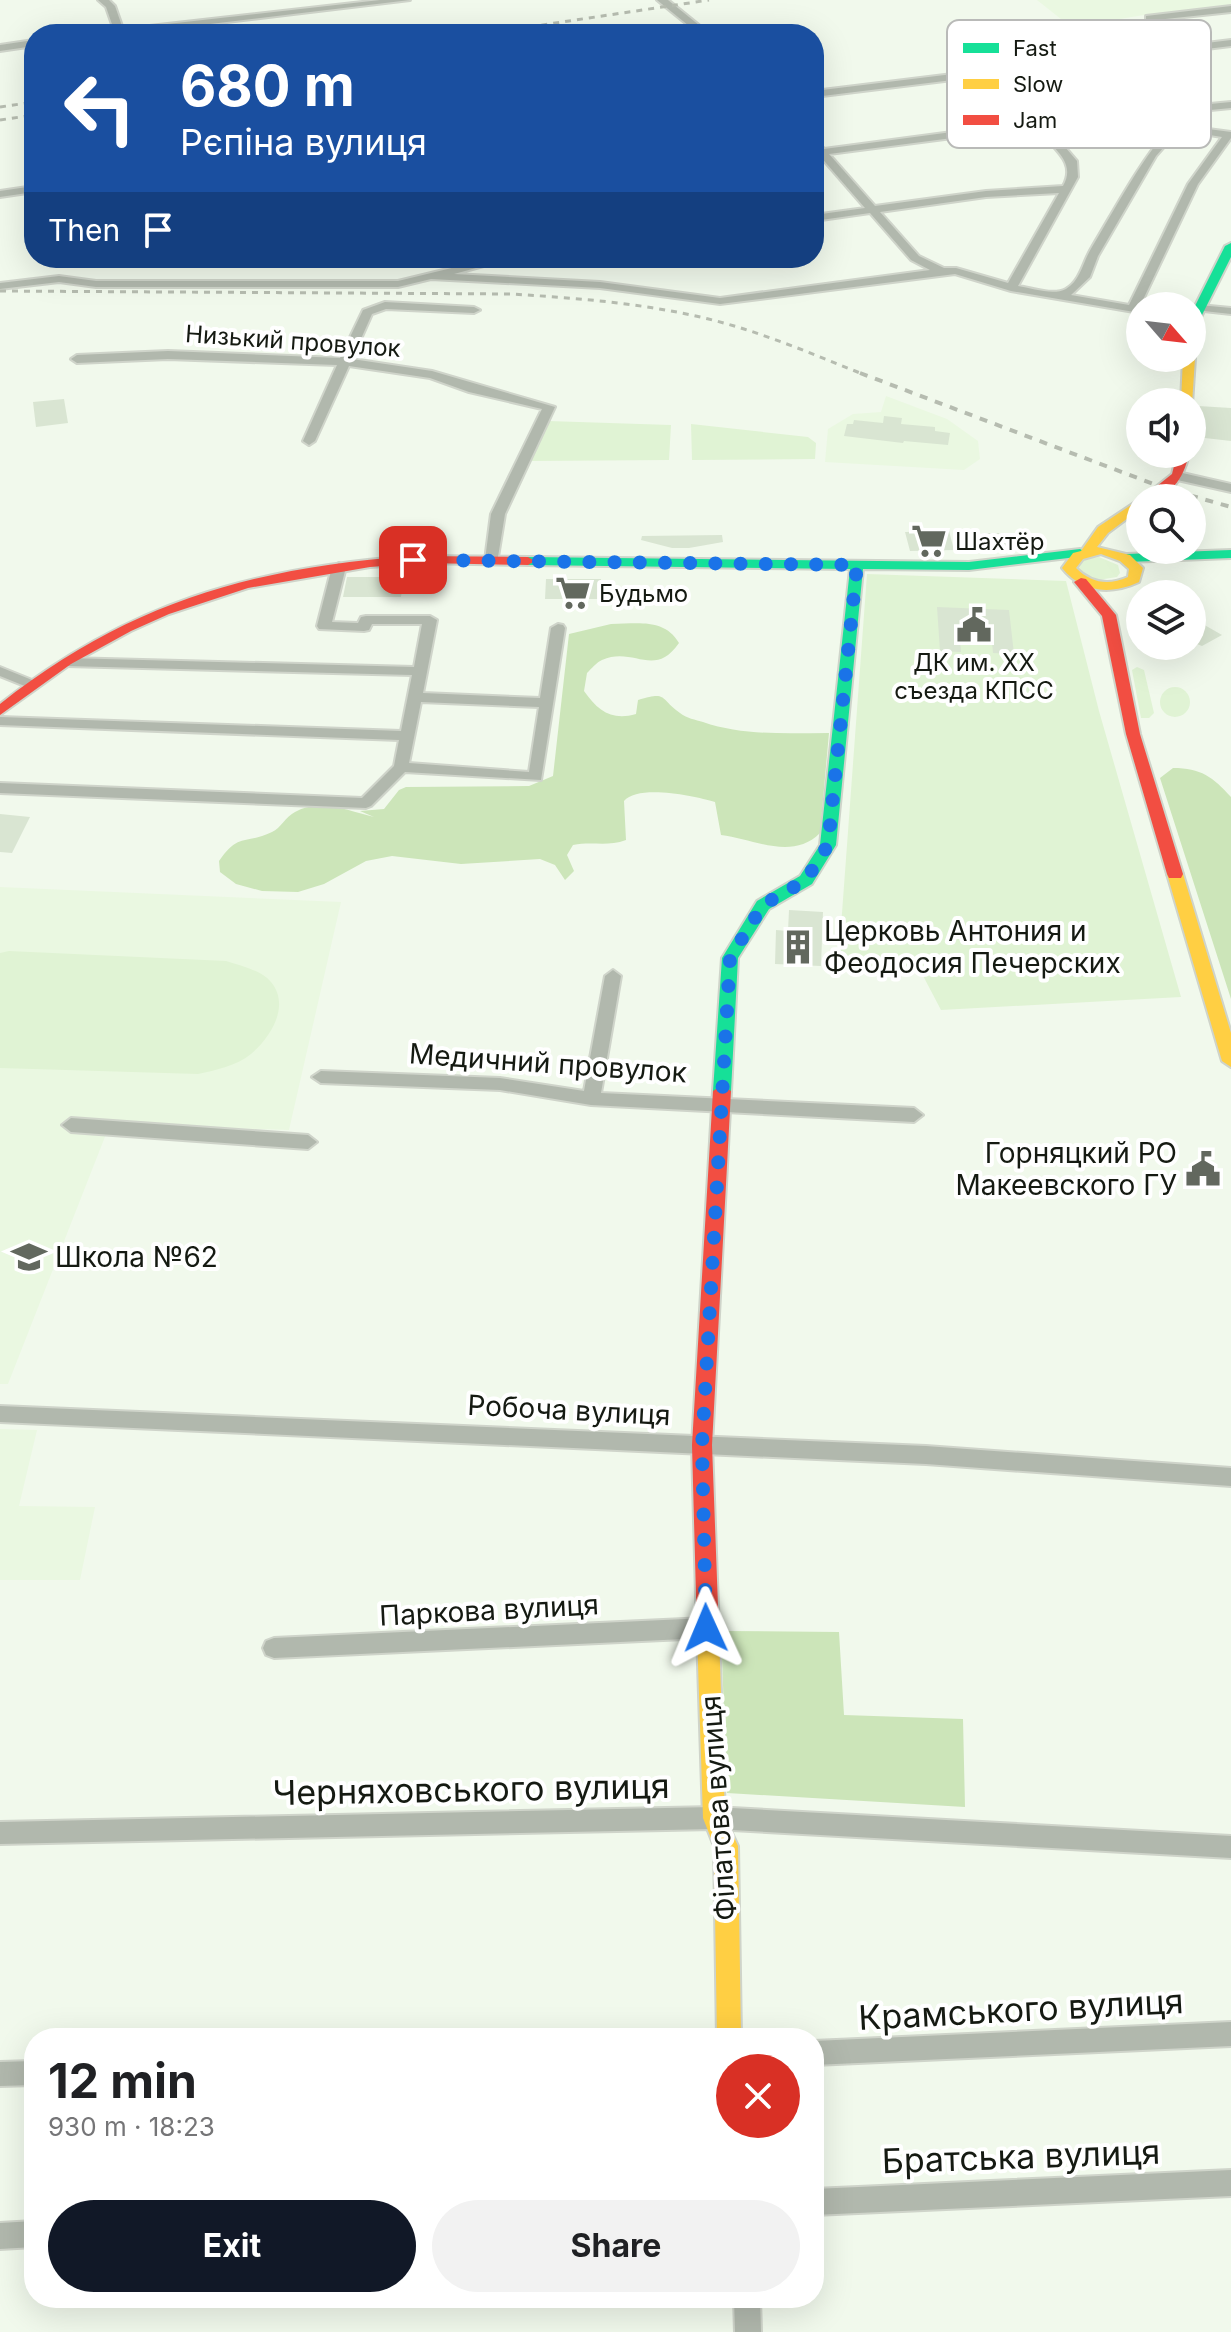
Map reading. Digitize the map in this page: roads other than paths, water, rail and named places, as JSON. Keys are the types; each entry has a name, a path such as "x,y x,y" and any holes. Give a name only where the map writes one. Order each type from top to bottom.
{"street":[{"path":"103,0 110,6 117,24"},
{"path":"191,24 405,0"},
{"path":"662,0 692,24"},
{"path":"1151,20 1149,18 1231,9"},
{"path":"1211,45 1231,43"},
{"path":"0,48 24,44"},
{"path":"824,93 947,78"},
{"path":"1211,107 1231,105"},
{"path":"824,149 947,134"},
{"path":"1144,292 1193,184 1229,135"},
{"path":"1011,288 1073,177 1072,161 1060,148"},
{"path":"1059,296 1073,290 1084,277 1092,256 1158,148"},
{"path":"824,159 915,258 942,272"},
{"path":"824,217 986,194 1067,189"},
{"path":"0,194 24,190"},
{"path":"1206,295 1231,246"},
{"path":"0,286 59,279 96,284 398,284 464,268"},
{"path":"430,276 600,285 720,301 942,272 975,275 1011,288 1126,307"},
{"path":"309,441 367,312 385,305 474,310"},
{"path":"1206,316 1231,311"},
{"name":"Низький провулок","path":"77,359 168,355 345,362 432,375 473,389 549,407 498,514 492,560"},
{"path":"1167,484 1178,476 1180,468"},
{"path":"1178,476 1231,488"},
{"path":"1109,615 1069,568 1072,560 1084,552 1102,529 1126,512"},
{"path":"1126,530 1123,535 1123,556 1136,568 1132,580"},
{"path":"969,566 1084,552 1126,556"},
{"path":"1206,555 1231,554"},
{"path":"0,711 67,662 164,611 242,585 339,567 413,560 492,560 1016,567 1078,579 1096,587 1114,588 1126,584"},
{"path":"1134,580 1151,569 1170,564"},
{"name":"Філатова вулиця","path":"729,2028 726,1846 714,1818 702,1445 730,958 763,905 806,880 828,845 857,565"},
{"path":"0,788 366,803 401,767 430,620 366,620 364,627 324,626 339,567"},
{"path":"1126,588 1112,604 1109,615 1133,734 1231,1061"},
{"path":"401,767 536,777 558,628"},
{"path":"67,662 420,671"},
{"path":"0,671 32,685"},
{"path":"415,697 547,703"},
{"path":"0,721 408,736"},
{"path":"591,1099 613,976"},
{"name":"Медичний провулок","path":"321,1077 500,1084 591,1099 914,1115"},
{"path":"71,1125 308,1142"},
{"name":"Робоча вулиця","path":"0,1414 926,1455 1231,1477"},
{"name":"Паркова вулиця","path":"274,1648 706,1628"},
{"name":"Черняховського вулиця","path":"0,1833 714,1818 1231,1847"},
{"name":"Крамського вулиця","path":"824,2053 1231,2034"},
{"path":"0,2074 24,2073"},
{"name":"Братська вулиця","path":"824,2202 1231,2183"},
{"path":"0,2236 24,2235"},
{"path":"747,2308 748,2332"}],"railway":[{"path":"549,24 709,0"},
{"path":"0,107 24,103"},
{"path":"0,120 24,116"},
{"path":"0,291 512,294 599,301 716,321 775,339 860,373"},
{"path":"860,373 1164,488 1231,507"},
{"path":"860,373 865,375"}],"place":[{"name":"Шахтёр","path":"929,541"},
{"name":"Будьмо","path":"573,593"},
{"name":"ДК им. XX съезда КПСС","path":"974,625"},
{"name":"Церковь Антония и Феодосия Печерских","path":"798,947"},
{"name":"Горняцкий РО Макеевского ГУ","path":"1203,1169"},
{"name":"Школа №62","path":"29,1257"}]}
